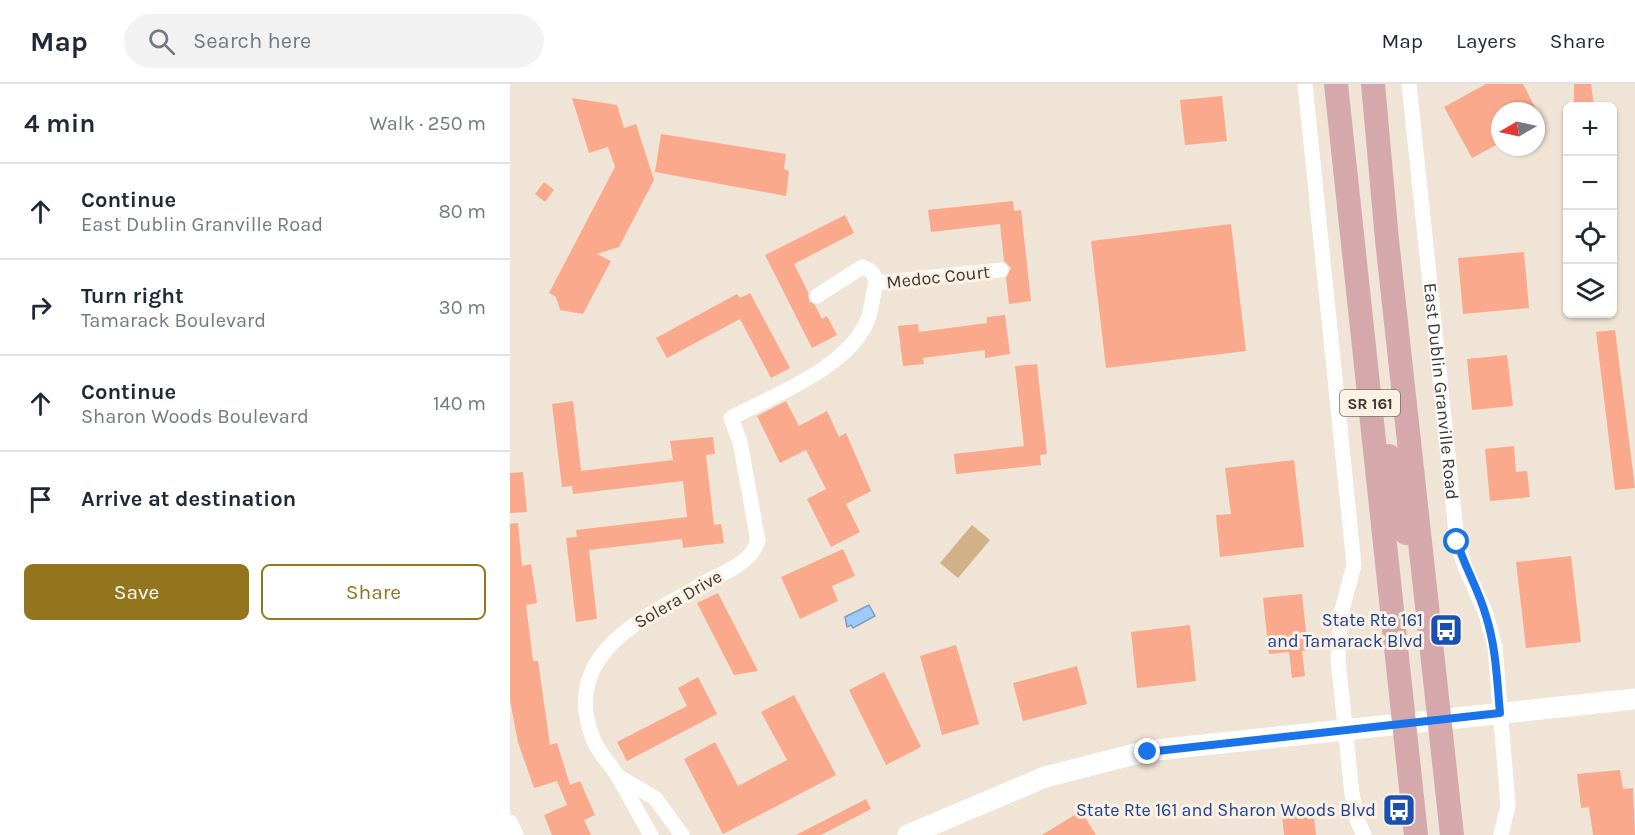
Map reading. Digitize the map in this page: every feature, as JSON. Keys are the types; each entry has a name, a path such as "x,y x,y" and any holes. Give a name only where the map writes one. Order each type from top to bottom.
{"main road":[{"name":"SR 161","path":"1336,84 1416,835"},
{"name":"East Dublin Granville Road","path":"1373,87 1387,240 1452,835"},
{"path":"1365,361 1412,562 1423,679 1440,718"}],"street":[{"path":"1305,84 1354,565 1341,614 1338,637 1352,794 1357,820 1364,835"},
{"name":"East Dublin Granville Road","path":"1409,84 1457,542 1465,567 1486,614 1495,647 1508,806 1501,835"},
{"path":"817,296 862,267 870,269 875,275 876,283"},
{"name":"Medoc Court","path":"876,283 1001,270"},
{"name":"Solera Drive","path":"651,835 617,775 595,743 585,711 587,678 615,639 634,623 746,560 754,552 758,541 740,442 731,418 831,364 852,346 868,320 876,283"},
{"path":"908,835 1045,777 1139,754 1440,718 1635,699"},
{"name":"Solera Drive","path":"617,775 655,798 682,835"},
{"path":"510,822 516,835"}],"shaded area":[{"path":"972,525 990,540 958,578 940,563"}],"water":[{"path":"869,605 875,616 853,628 851,625 847,627 845,617"}],"building":[{"path":"1486,84 1523,84 1532,102 1491,102 1491,148 1472,158 1444,107"},
{"path":"1574,84 1591,84 1593,102 1574,102"},
{"path":"1222,96 1227,141 1185,145 1180,100"},
{"path":"572,98 617,105 624,128 636,124 654,180 619,247 597,254 611,261 583,314 560,310 556,297 549,293 615,167 608,147 589,153"},
{"path":"661,134 786,154 784,169 789,171 786,196 655,172"},
{"path":"544,182 554,190 545,202 535,194"},
{"path":"1013,201 1014,211 1021,210 1031,301 1009,304 1006,278 1011,268 1004,261 1000,224 931,232 928,210"},
{"path":"845,215 854,233 794,264 808,292 809,301 815,305 822,319 827,316 837,335 812,348 765,255"},
{"path":"1231,224 1246,351 1106,368 1091,241"},
{"path":"1524,252 1529,308 1463,314 1458,258"},
{"path":"750,293 790,368 771,378 740,319 667,358 656,338 737,294 740,298"},
{"path":"1005,315 1010,354 985,358 985,350 923,358 924,364 903,366 898,326 918,324 919,332 987,323 987,317"},
{"path":"1615,330 1635,488 1615,490 1596,332"},
{"path":"1507,355 1513,406 1472,410 1467,359"},
{"path":"1037,364 1047,454 1040,455 1041,465 956,474 954,454 1024,446 1015,366"},
{"path":"573,401 581,471 673,460 670,441 713,437 715,454 706,455 714,525 721,524 724,543 683,548 682,539 589,550 597,619 576,622 566,538 577,537 576,530 687,517 683,481 573,494 572,486 562,487 552,404"},
{"path":"786,401 799,426 827,411 839,437 846,433 871,491 846,504 860,532 831,547 807,499 826,489 806,450 780,463 757,416"},
{"path":"1514,446 1516,472 1527,471 1530,497 1490,501 1485,449"},
{"path":"1294,460 1304,547 1220,557 1216,515 1231,514 1225,468"},
{"path":"523,472 527,512 510,513 510,473"},
{"path":"518,523 522,566 531,564 537,603 526,605 533,661 538,661 550,745 557,743 570,785 580,781 595,815 584,820 591,835 552,835 544,815 567,805 557,781 534,788 518,742 510,700 510,524"},
{"path":"843,549 855,576 832,586 838,601 800,619 781,577"},
{"path":"1571,556 1581,642 1526,648 1516,562"},
{"path":"718,593 758,671 734,675 697,603"},
{"path":"1302,594 1308,650 1302,651 1305,676 1292,678 1289,652 1269,654 1263,598"},
{"path":"1190,625 1196,681 1137,688 1131,632"},
{"path":"956,645 979,724 942,735 920,656"},
{"path":"1077,666 1087,704 1023,721 1013,683"},
{"path":"884,672 921,747 886,765 849,690"},
{"path":"698,677 717,714 627,761 617,742 687,706 678,688"},
{"path":"794,695 836,775 723,834 684,759 715,742 738,786 787,760 761,712"},
{"path":"1620,770 1623,789 1633,788 1635,835 1593,835 1589,807 1581,808 1577,774"},
{"path":"866,799 871,809 821,835 796,835"},
{"path":"1313,810 1316,835 1284,835 1282,814"},
{"path":"1081,811 1096,835 1042,835"}],"place":[{"name":"State Rte 161 and Tamarack Blvd","path":"1446,630"},
{"name":"State Rte 161 and Sharon Woods Blvd","path":"1399,810"}],"route":[{"path":"1148,752 1500,713 1495,647 1486,614 1465,567 1457,542"}]}
